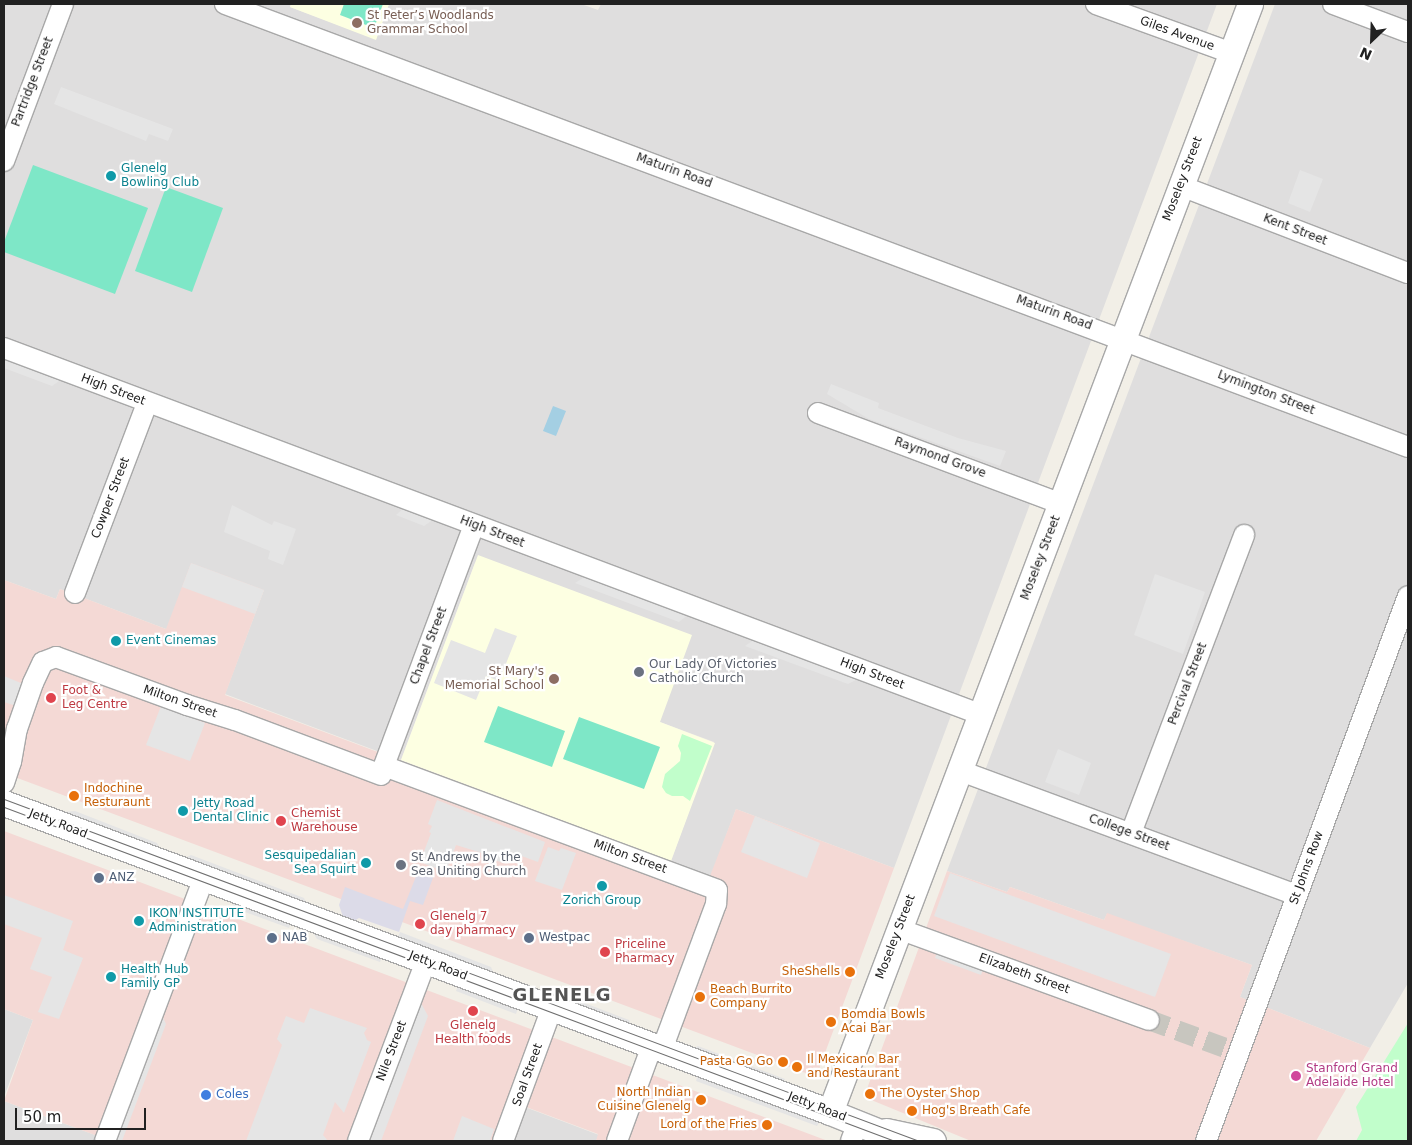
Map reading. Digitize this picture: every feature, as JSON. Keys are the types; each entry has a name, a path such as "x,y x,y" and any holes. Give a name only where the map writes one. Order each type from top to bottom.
{"street":[{"name":"Partridge Street","path":"4,161 63,4"},
{"name":"Maturin Road","path":"226,4 1123,339"},
{"name":"Giles Avenue","path":"1096,4 1231,53"},
{"name":"Moseley Street","path":"830,1112 961,771 1250,4"},
{"path":"1333,4 1408,32"},
{"name":"Kent Street","path":"1181,186 1408,273"},
{"name":"Lymington Street","path":"1123,339 1408,447"},
{"name":"High Street","path":"4,348 146,403 982,715"},
{"name":"Cowper Street","path":"75,593 146,403"},
{"name":"Raymond Grove","path":"818,413 1062,504"},
{"name":"Chapel Street","path":"382,770 474,526"},
{"name":"Percival Street","path":"1131,833 1244,535"},
{"name":"St Johns Row","path":"1206,1141 1408,596"},
{"name":"Milton Street","path":"4,783 11,762 17,729 33,683 43,662 56,657 187,706 235,720 382,770 717,890 716,904 657,1048"},
{"name":"College Street","path":"961,771 1297,896"},
{"name":"Jetty Road","path":"4,803 830,1112 860,1131"},
{"path":"105,1141 204,878"},
{"name":"Elizabeth Street","path":"899,929 1149,1020"},
{"name":"Nile Street","path":"358,1141 426,961"},
{"name":"Soal Street","path":"503,1141 552,1008"},
{"path":"618,1141 657,1048"},
{"path":"860,1131 902,1141"},
{"path":"860,1131 932,1141"}],"shaded area":[{"path":"4,4 291,4 290,7 376,39 389,4 581,4 598,10 601,4 1217,4 894,868 736,809 711,876 671,861 714,742 660,722 475,563 401,760 225,694 264,590 166,629 60,589 56,599 4,580"},
{"name":"St Peter’s Woodlands Grammar School","path":"291,4 389,4 376,40 290,7"},
{"path":"1275,4 1408,4 1408,983 1370,1048 1240,997 1252,965 1107,914 1104,920 1010,887 1007,892 947,871"},
{"path":"61,87 173,129 168,141 149,134 146,141 54,104"},
{"path":"1300,170 1323,179 1310,212 1288,203"},
{"path":"4,356 62,379 52,386 4,368"},
{"path":"831,384 879,403 878,408 958,438 1006,451 1000,466 869,419 827,394"},
{"path":"232,505 272,525 274,521 296,529 283,565 268,559 270,551 224,532"},
{"path":"405,507 434,519 424,526 396,515"},
{"name":"St Mary's Memorial School","path":"478,555 692,635 660,722 715,743 671,861 401,760"},
{"path":"191,563 264,590 225,695 710,876 736,809 894,868 816,1077 4,773 4,580 56,599 60,589 166,629"},
{"path":"191,563 264,590 255,614 182,587"},
{"path":"1155,574 1205,592 1183,654 1134,635"},
{"path":"586,576 689,614 679,622 575,583"},
{"path":"495,628 517,636 499,681 486,676 476,700 434,683 451,640 485,653"},
{"path":"755,639 860,678 848,684 745,646"},
{"path":"4,676 28,686 19,707 4,702"},
{"path":"161,706 205,723 190,761 146,745"},
{"path":"1058,749 1091,763 1079,795 1045,782"},
{"path":"437,800 545,842 538,862 508,851 503,863 481,855 482,853 456,845 446,872 420,862 431,833 429,832 432,826 428,824"},
{"path":"75,811 157,843 160,849 63,812"},
{"path":"755,816 820,843 807,878 741,852"},
{"path":"4,831 828,1141 596,1141 598,1134 510,1101 494,1141 111,1141 4,1101 33,1020 4,1009"},
{"path":"548,847 559,851 561,848 576,853 562,890 535,881"},
{"path":"191,855 304,898 307,905 185,858"},
{"path":"419,869 434,875 423,905 410,901 399,932 359,918 354,921 343,917 339,905 345,887 403,909"},
{"path":"947,871 1007,892 1010,887 1104,920 1107,913 1252,965 1240,997 1370,1048 1316,1141 971,1141 864,1097"},
{"path":"950,873 1171,954 1155,997 934,916"},
{"path":"4,895 73,921 63,950 83,958 59,1019 38,1012 52,977 30,969 42,938 4,924"},
{"path":"233,902 291,923 289,928 234,908"},
{"path":"312,931 382,957 380,962 317,939"},
{"path":"400,932 491,967 494,974 398,937"},
{"path":"937,952 983,969 981,975 935,958"},
{"path":"458,986 518,1008 516,1014 456,991"},
{"path":"553,991 629,1020 631,1025 548,994"},
{"path":"421,1003 428,1016 381,1141 369,1141"},
{"path":"310,1008 367,1028 364,1033 367,1040 371,1042 344,1113 335,1102 323,1135 328,1141 246,1141 282,1045 277,1039 286,1016 304,1023"},
{"path":"4,1009 33,1020 4,1097"},
{"path":"160,1011 166,1024 122,1141 111,1141"},
{"path":"698,1046 785,1079 783,1083 693,1049"},
{"path":"698,1074 820,1121 817,1126 696,1081"},
{"path":"4,1101 111,1141 4,1141"},
{"path":"509,1101 599,1135 596,1141 494,1141"},
{"path":"462,1116 494,1129 490,1141 453,1141"}],"green space":[{"path":"344,4 383,4 374,28 340,15"},
{"path":"33,165 148,208 115,294 4,252 4,242"},
{"path":"166,187 223,208 192,292 135,271"},
{"path":"498,706 565,731 552,767 484,742"},
{"path":"579,717 660,747 644,789 563,759"},
{"path":"682,734 712,746 690,801 683,796 672,796 666,793 662,787 665,774 680,761 681,753 678,746"},
{"path":"1408,1023 1408,1141 1356,1141 1362,1130 1356,1107"}],"water":[{"path":"553,406 566,411 556,436 543,431"}],"tunnel":[{"path":"1149,1020 1239,1053"}],"tram line":[{"path":"4,799 919,1141"},
{"path":"4,807 895,1141"}],"place":[{"name":"St Peter’s Woodlands Grammar School","path":"357,23"},
{"name":"Glenelg Bowling Club","path":"111,176"},
{"name":"Event Cinemas","path":"116,641"},
{"name":"Our Lady Of Victories Catholic Church","path":"639,672"},
{"name":"St Mary's Memorial School","path":"554,679"},
{"name":"Foot & Leg Centre","path":"51,698"},
{"name":"Indochine Resturaunt","path":"74,796"},
{"name":"Jetty Road Dental Clinic","path":"183,811"},
{"name":"Chemist Warehouse","path":"281,821"},
{"name":"Sesquipedalian Sea Squirt","path":"366,863"},
{"name":"St Andrews by the Sea Uniting Church","path":"401,865"},
{"name":"ANZ","path":"99,878"},
{"name":"Zorich Group","path":"602,886"},
{"name":"IKON INSTITUTE Administration","path":"139,921"},
{"name":"Glenelg 7 day pharmacy","path":"420,924"},
{"name":"NAB","path":"272,938"},
{"name":"Westpac","path":"529,938"},
{"name":"Priceline Pharmacy","path":"605,952"},
{"name":"SheShells","path":"850,972"},
{"name":"Health Hub Family GP","path":"111,977"},
{"name":"Beach Burrito Company","path":"700,997"},
{"name":"Glenelg Health foods","path":"473,1011"},
{"name":"Bomdia Bowls Acai Bar","path":"831,1022"},
{"name":"Pasta Go Go","path":"783,1062"},
{"name":"Il Mexicano Bar and Restaurant","path":"797,1067"},
{"name":"Stanford Grand Adelaide Hotel","path":"1296,1076"},
{"name":"The Oyster Shop","path":"870,1094"},
{"name":"Coles","path":"206,1095"},
{"name":"North Indian Cuisine Glenelg","path":"701,1100"},
{"name":"Hog's Breath Cafe","path":"912,1111"},
{"name":"Lord of the Fries","path":"767,1125"}],"district":[{"name":"GLENELG","path":"562,995"}]}
